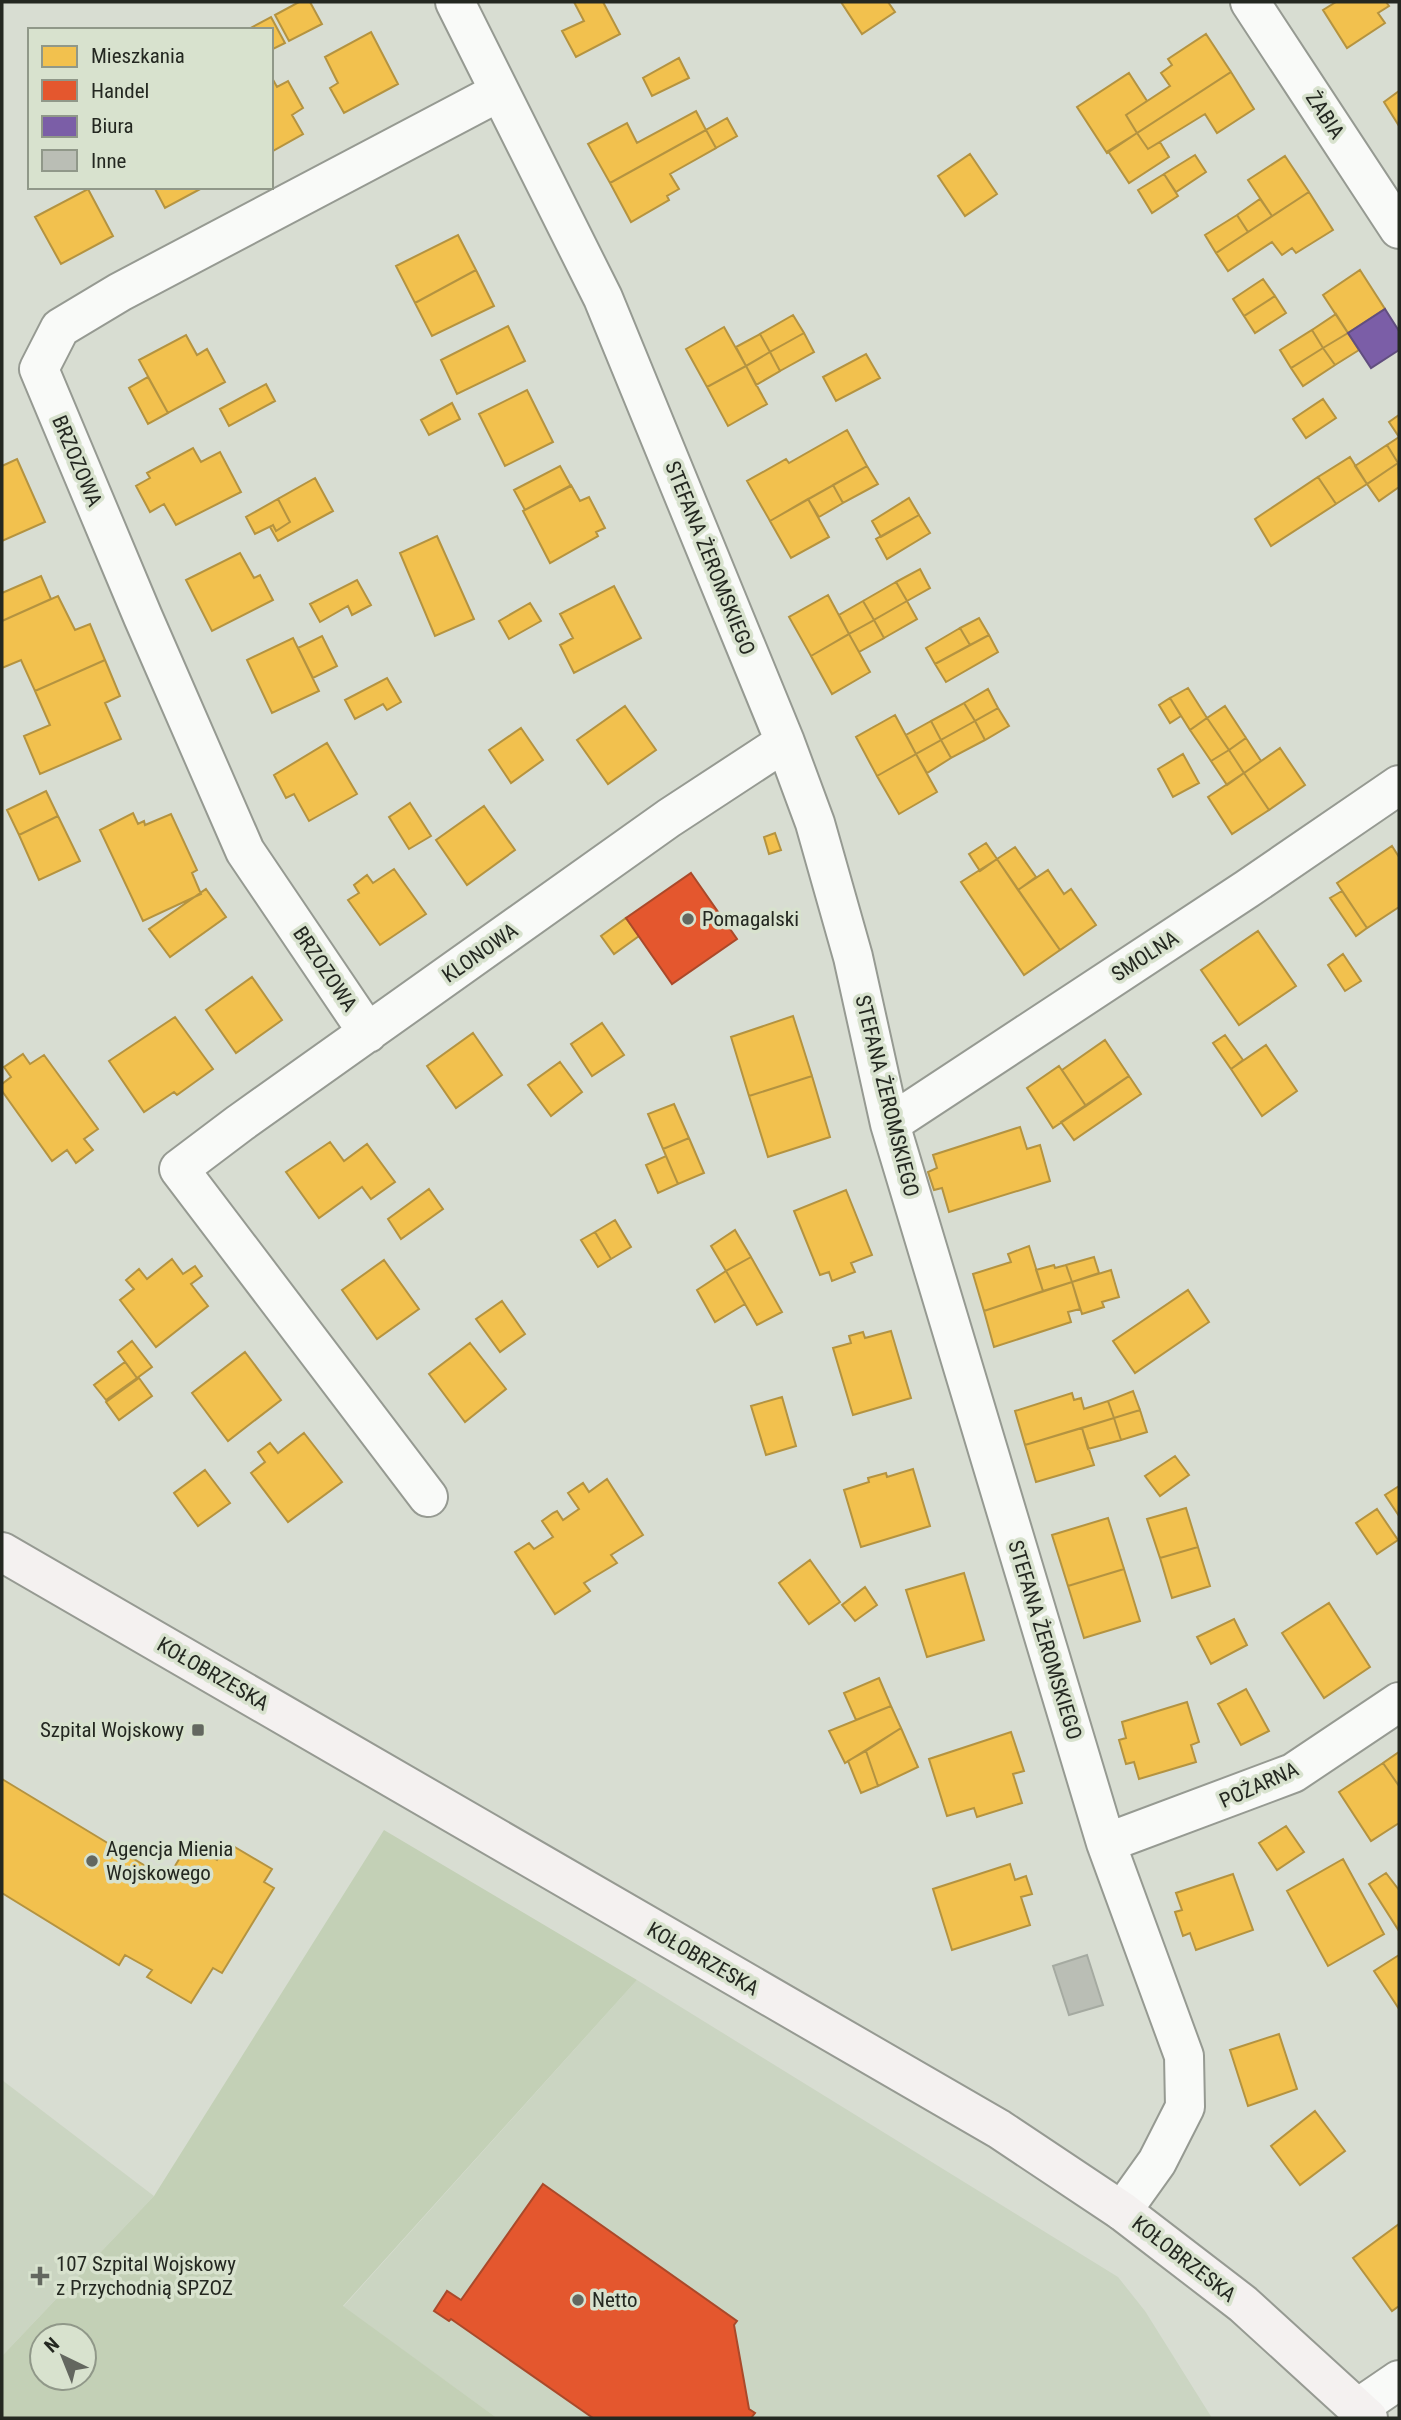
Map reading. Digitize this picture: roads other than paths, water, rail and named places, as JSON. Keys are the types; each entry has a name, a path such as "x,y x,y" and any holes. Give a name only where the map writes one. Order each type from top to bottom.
{"main road":[{"name":"KOŁOBRZESKA","path":"2,1552 901,2075 999,2129 1122,2211 1243,2304 1363,2413"}],"street":[{"name":"STEFANA ŻEROMSKIEGO","path":"455,2 603,298 785,742 815,823 853,957 890,1124 1106,1843 1184,2056 1185,2107 1157,2162 1122,2211"},
{"name":"ŻABIA","path":"1250,2 1399,229"},
{"name":"BRZOZOWA","path":"368,1033 245,851 39,369 60,328 120,292 499,92"},
{"name":"KLONOWA","path":"428,1497 179,1169 240,1122 669,818 785,742"},
{"name":"SMOLNA","path":"890,1124 1247,889 1399,785"},
{"name":"POŻARNA","path":"1106,1843 1293,1773 1399,1702"},
{"path":"1363,2413 1399,2380"}],"place":[{"name":"Pomagalski","path":"688,919"},
{"name":"Szpital Wojskowy","path":"198,1730"},
{"name":"Agencja Mienia Wojskowego","path":"92,1861"},
{"name":"107 Szpital Wojskowy z Przychodnią SPZOZ","path":"40,2276"},
{"name":"Netto","path":"578,2300"}]}
